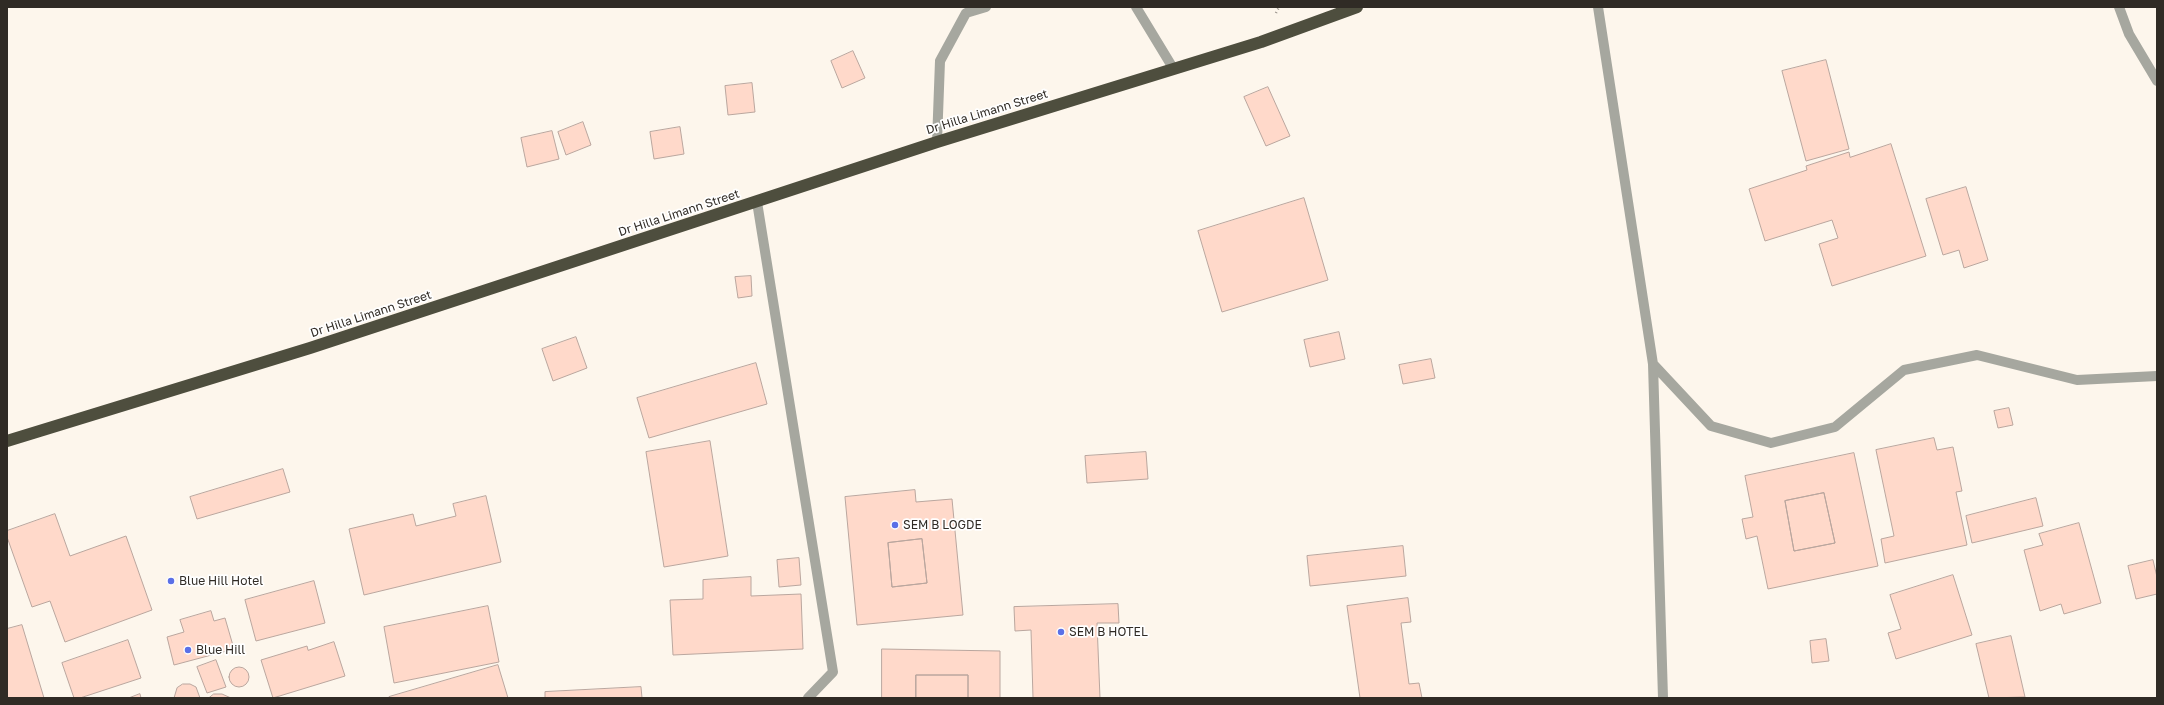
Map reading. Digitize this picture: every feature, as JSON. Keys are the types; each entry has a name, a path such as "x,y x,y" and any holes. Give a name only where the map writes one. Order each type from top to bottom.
{"highway":[{"name":"Dr Hilla Limann Street","path":"7,441 310,348 937,142 1261,42 1357,7"}],"street":[{"path":"937,142 940,61 966,12 986,7"},
{"path":"1136,7 1173,68"},
{"path":"1598,7 1653,364 1663,698"},
{"path":"2119,7 2129,34 2157,81"},
{"path":"757,202 833,672 808,698"},
{"path":"1653,364 1711,426 1771,443 1835,427 1904,370 1977,355 2077,380 2157,376"}],"building":[{"path":"853,51 865,78 842,88 831,61"},
{"path":"1826,60 1849,149 1806,161 1782,71"},
{"path":"752,83 755,112 728,115 725,86"},
{"path":"1268,87 1290,136 1266,146 1244,97"},
{"path":"583,122 591,145 566,155 558,132"},
{"path":"680,127 684,154 654,159 650,132"},
{"path":"552,131 559,159 527,167 521,138"},
{"path":"1891,144 1926,256 1832,286 1819,244 1838,238 1832,220 1765,241 1749,189 1807,170 1806,166 1849,152 1850,157"},
{"path":"1966,187 1988,260 1964,268 1959,250 1943,255 1926,199"},
{"path":"1304,198 1328,280 1222,312 1198,231"},
{"path":"751,276 752,296 738,298 735,277"},
{"path":"1339,332 1345,359 1310,367 1304,340"},
{"path":"576,337 587,368 553,381 542,349"},
{"path":"1431,359 1435,378 1403,384 1399,365"},
{"path":"756,363 767,404 649,438 637,398"},
{"path":"2009,408 2013,425 1998,428 1994,411"},
{"path":"1934,438 1937,450 1953,447 1962,491 1956,492 1967,545 1885,563 1881,539 1894,536 1876,450"},
{"path":"710,441 728,556 664,567 646,452"},
{"path":"1146,452 1148,479 1087,483 1085,456"},
{"path":"1854,453 1878,566 1768,589 1757,536 1746,539 1742,519 1753,517 1745,476","holes":["1824,493 1835,543 1794,551 1785,501"]},
{"path":"283,469 290,492 197,519 190,497"},
{"path":"915,490 916,502 952,499 963,615 857,625 845,497","holes":["922,539 927,583 892,587 888,543"]},
{"path":"1824,493 1835,543 1794,551 1785,501"},
{"path":"486,496 501,562 364,595 349,529 413,514 416,526 456,516 453,504"},
{"path":"2036,498 2043,526 1972,543 1966,516"},
{"path":"55,514 70,556 126,536 152,610 65,642 50,601 32,607 7,537 7,531"},
{"path":"2079,523 2101,603 2064,614 2061,604 2040,611 2024,550 2043,545 2039,534"},
{"path":"922,539 927,583 892,587 888,543"},
{"path":"1403,546 1406,576 1310,586 1307,556"},
{"path":"799,558 801,585 779,587 777,560"},
{"path":"2153,560 2157,577 2157,594 2136,599 2128,566"},
{"path":"1953,575 1972,635 1896,659 1888,633 1901,629 1890,595"},
{"path":"751,577 751,596 801,594 803,649 673,655 670,600 703,599 703,580"},
{"path":"314,581 325,623 256,641 245,600"},
{"path":"1408,598 1411,622 1401,623 1409,684 1419,683 1422,698 1360,698 1347,606"},
{"path":"1118,604 1119,623 1097,623 1100,698 1033,698 1031,630 1015,631 1014,607"},
{"path":"488,606 499,662 394,683 384,627"},
{"path":"211,611 214,621 225,618 234,649 174,665 167,637 184,632 180,620"},
{"path":"22,625 44,698 7,698 7,629"},
{"path":"2011,636 2025,697 1989,698 1976,644"},
{"path":"1826,639 1829,661 1812,663 1810,641"},
{"path":"128,640 141,678 80,698 74,698 62,663"},
{"path":"334,642 345,676 273,698 261,660 307,646 308,650"},
{"path":"882,649 1000,651 1000,698 968,698 968,675 916,675 916,698 882,698"},
{"path":"216,660 226,687 207,693 197,667"},
{"path":"498,665 508,698 389,698 389,697"},
{"path":"239,667 246,670 249,677 246,684 239,687 232,684 229,677 232,670"},
{"path":"916,675 968,675 968,698 916,698"},
{"path":"183,684 190,684 196,687 200,698 174,698 177,688"},
{"path":"641,687 642,698 545,698 545,692"},
{"path":"140,694 141,698 129,698"},
{"path":"214,694 222,694 231,698 209,698"}],"place":[{"name":"SEM B LOGDE","path":"895,525"},
{"name":"Blue Hill Hotel","path":"171,581"},
{"name":"SEM B HOTEL","path":"1061,632"},
{"name":"Blue Hill","path":"188,650"}]}
